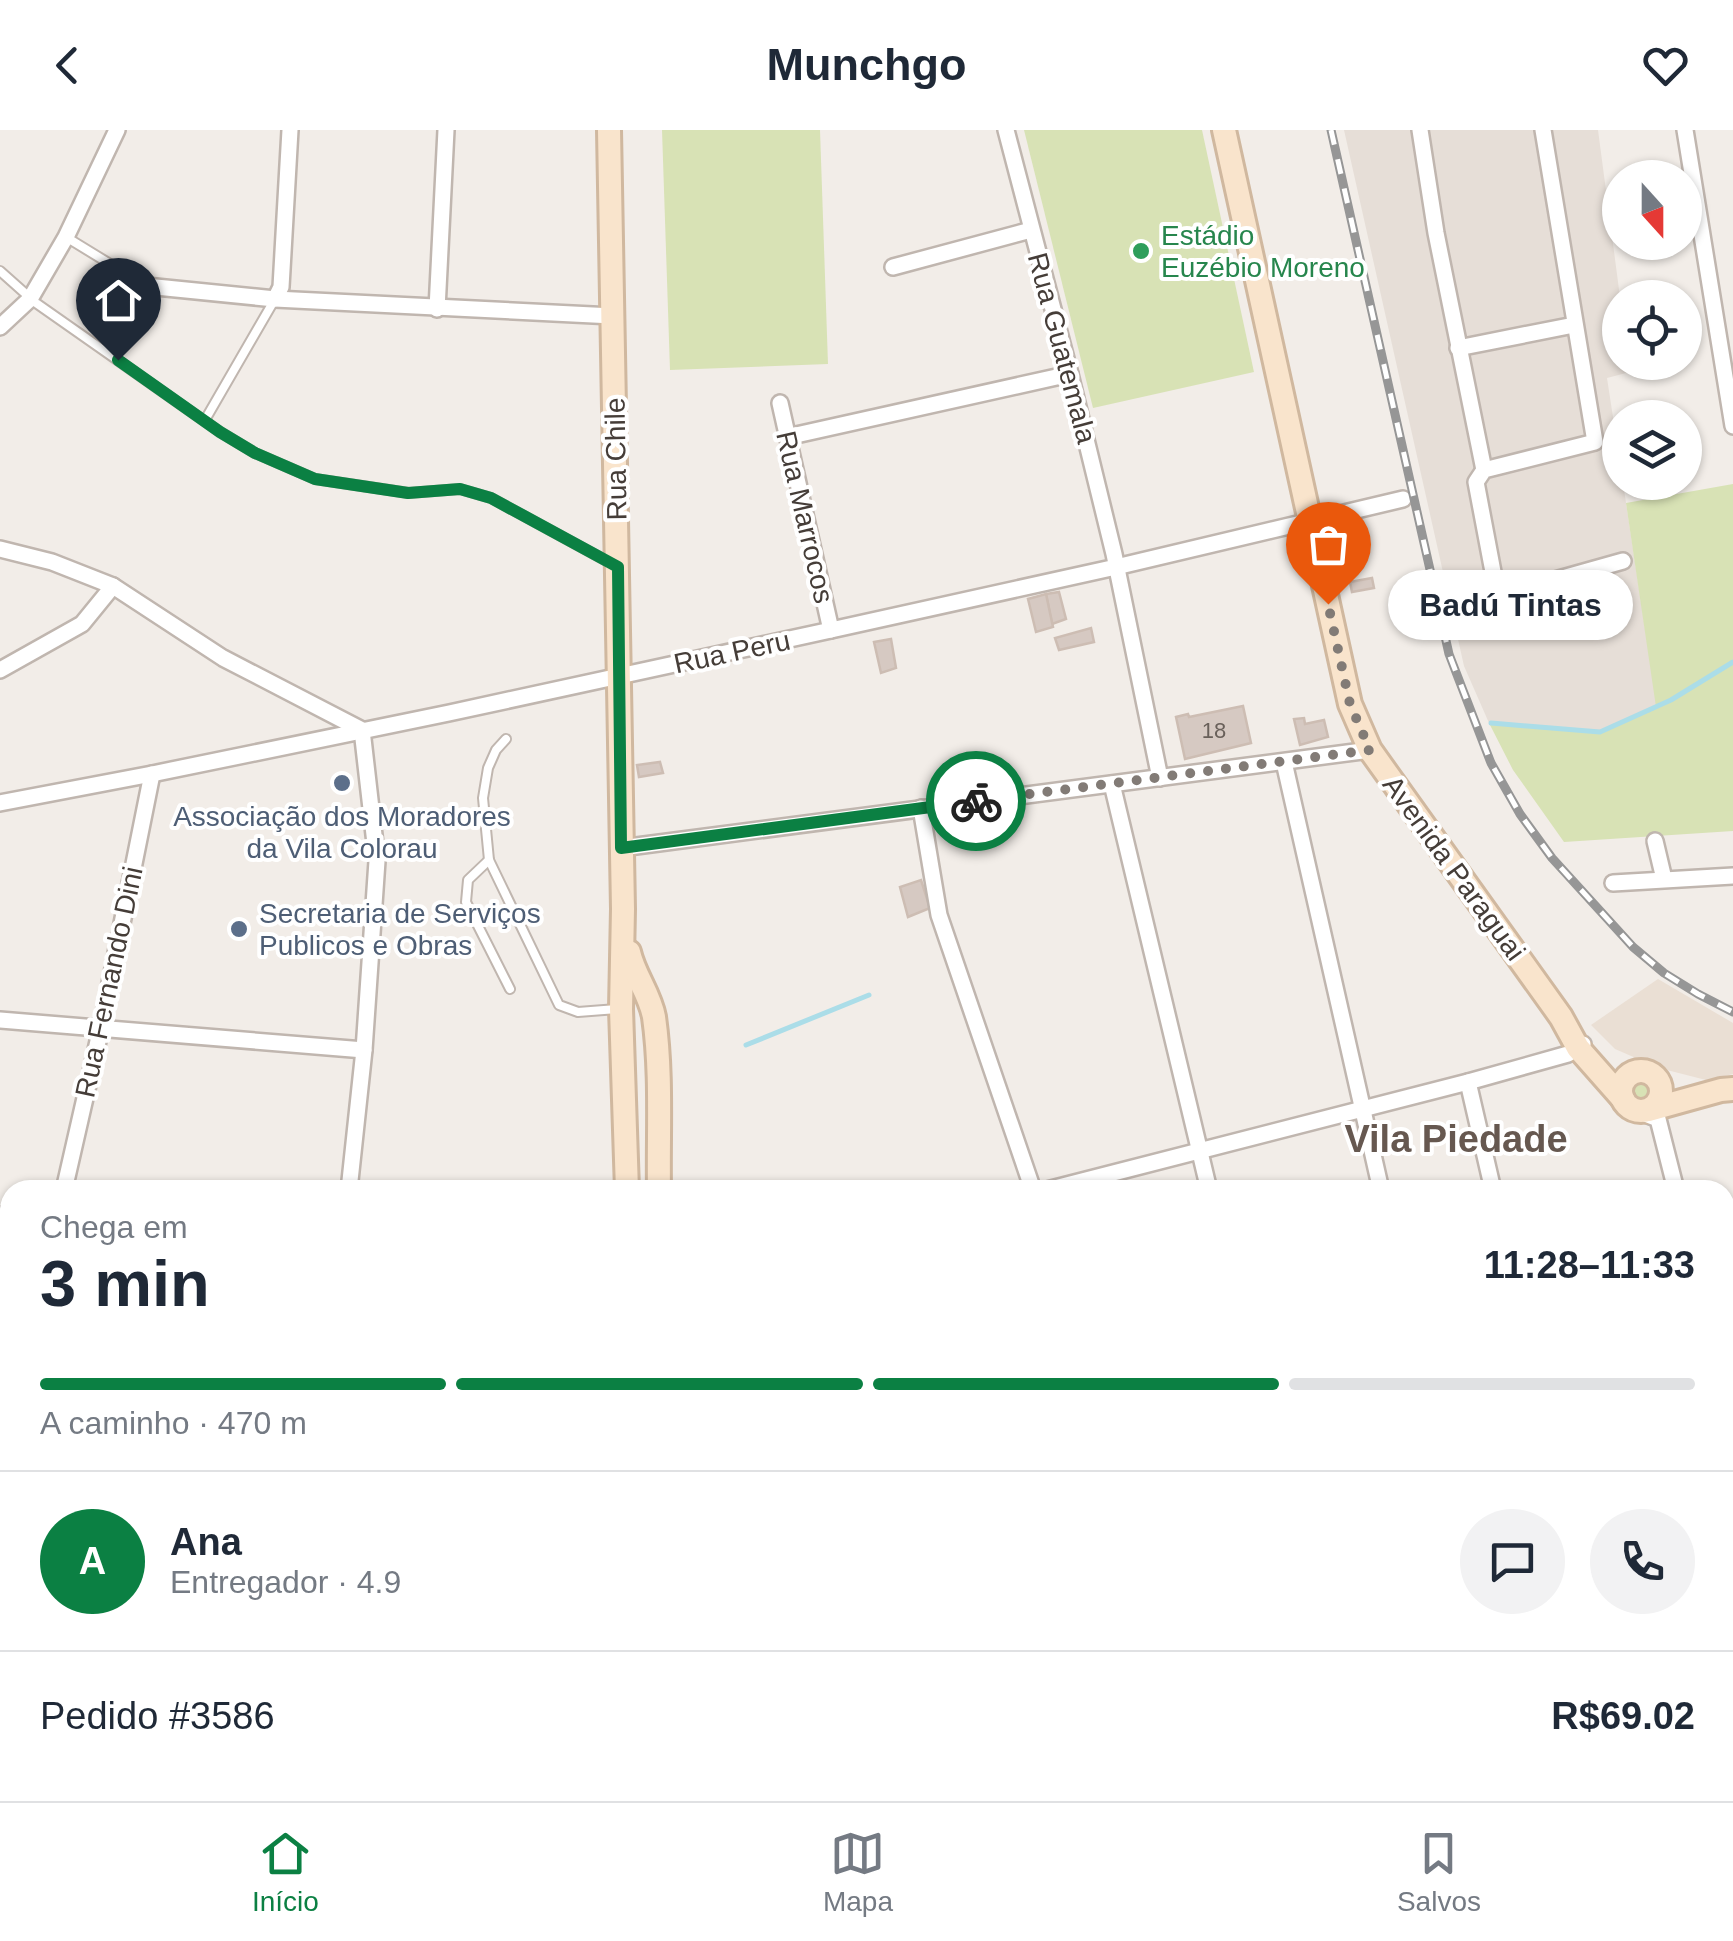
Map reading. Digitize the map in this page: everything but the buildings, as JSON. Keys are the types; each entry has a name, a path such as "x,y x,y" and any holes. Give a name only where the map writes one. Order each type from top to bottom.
{"main road":[{"name":"Rua Chile","path":"609,130 627,1180"},
{"name":"Avenida Paraguai","path":"1224,130 1350,704 1370,750 1561,1017 1637,1107"},
{"name":"Rua Chile","path":"623,909 630,959 651,1005 657,1057 659,1180"},
{"path":"622,1009 628,1000 639,996 651,1005"},
{"name":"Avenida Paraguai","path":"1582,1045 1647,1076 1727,1090"},
{"path":"1647,1076 1661,1091 1660,1097 1658,1102 1637,1107 1624,1083 1647,1076"},
{"path":"1637,1107 1727,1090"}],"street":[{"path":"0,326 30,298 66,237 117,130"},
{"path":"275,300 281,287 290,130"},
{"path":"436,309 446,130"},
{"name":"Rua Guatemala","path":"1006,130 1116,567 1160,778"},
{"path":"1420,130 1436,233 1484,470"},
{"path":"1543,130 1595,442 1484,470 1476,482 1494,577 1502,588 1523,588 1623,560"},
{"path":"1685,130 1733,426"},
{"path":"893,267 1031,230"},
{"path":"146,286 275,300 612,316"},
{"path":"1458,348 1574,325"},
{"path":"787,437 1070,374"},
{"name":"Rua Marrocos","path":"780,404 831,630"},
{"name":"Rua Peru","path":"0,803 831,630 1403,500"},
{"path":"0,548 52,562 113,586 223,658 362,730 377,861 350,1180"},
{"path":"0,670 82,624 113,586"},
{"path":"621,848 1370,750"},
{"path":"1284,762 1380,1180"},
{"name":"Rua Fernando Dini","path":"66,1180 152,774"},
{"path":"1112,784 1207,1180"},
{"path":"920,808 938,914 1030,1180"},
{"path":"1655,840 1664,878"},
{"path":"1613,883 1733,876"},
{"path":"0,1020 364,1050"},
{"path":"1084,1180 1468,1082 1568,1054 1582,1045"},
{"path":"1468,1082 1491,1180"},
{"path":"1637,1107 1660,1124 1674,1180"}],"lane":[{"path":"66,237 146,286"},
{"path":"0,272 30,298 255,453 315,479 408,493 460,489 491,498 618,567"},
{"path":"206,420 275,300"},
{"path":"506,739 488,768 483,798 489,860 559,1005 578,1012 622,1009"},
{"path":"489,860 468,880 466,902 510,989"}],"shaded area":[{"path":"1344,130 1598,130 1602,160 1602,260 1615,260 1618,280 1602,280 1602,380 1607,380 1610,400 1602,400 1602,500 1626,500 1657,707 1600,732 1489,723 1464,666"},
{"path":"1658,979 1733,1023 1733,1074 1706,1080 1659,1068 1615,1049 1591,1025"}],"green space":[{"path":"662,130 820,130 828,364 670,370"},
{"name":"Estádio Euzébio Moreno","path":"1024,130 1202,130 1254,372 1093,408"},
{"path":"1733,484 1733,831 1564,842 1513,770 1489,723 1600,732 1656,707 1626,503 1702,500 1702,490"},
{"path":"1641,1078 1650,1082 1654,1091 1650,1100 1641,1104 1632,1100 1628,1091 1632,1082"}],"waterway":[{"path":"1491,723 1600,732 1671,700 1733,662"},
{"path":"746,1045 869,995"}],"railway":[{"path":"1331,130 1449,654 1491,763 1520,814 1552,858 1633,947 1664,973 1733,1012"}],"way so far":[{"path":"976,801 1370,750 1350,704 1328,604"}],"place":[{"name":"Estádio Euzébio Moreno","path":"1141,251"},
{"name":"Badú Tintas","path":"1328,604"},
{"name":"Associação dos Moradores da Vila Colorau","path":"342,783"},
{"name":"Secretaria de Serviços Publicos e Obras","path":"239,929"}],"district":[{"name":"Vila Piedade","path":"1456,1139"}],"route":[{"path":"118,360 220,432 255,453 315,479 408,493 460,489 491,498 618,567 621,848 976,801"}]}
